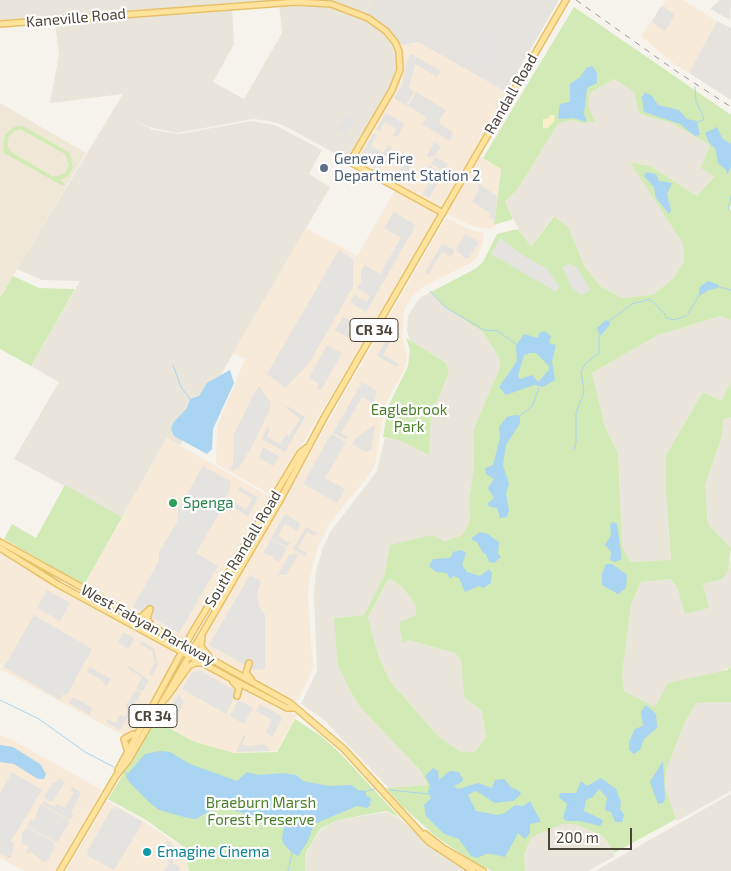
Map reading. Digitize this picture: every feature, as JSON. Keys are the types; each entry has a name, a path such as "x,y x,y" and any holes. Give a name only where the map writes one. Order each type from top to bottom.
{"main road":[{"name":"Randall Road","path":"443,213 565,1"},
{"name":"Kaneville Road","path":"0,24 296,2 331,4 350,10 368,18 386,31 399,51 400,62 399,76 350,162 443,213"},
{"name":"South Randall Road","path":"189,655 443,213"},
{"name":"South Randall Road","path":"182,651 300,453 307,448"},
{"name":"West Fabyan Parkway","path":"0,542 290,703 316,722 344,749 409,821 442,852 473,871"},
{"path":"0,548 65,588 153,635 174,651 173,666"},
{"path":"135,618 141,617 150,609 147,621 169,636 186,637 203,616"},
{"path":"204,630 201,647 216,662"},
{"name":"West Fabyan Parkway","path":"153,635 287,708 295,708"},
{"name":"CR 34","path":"60,871 116,776 127,750 124,739 131,737 149,710 182,651"},
{"name":"CR 34","path":"116,776 128,761 189,655"},
{"path":"159,706 188,666 195,663 207,665 238,685 237,696"},
{"path":"249,663 246,670 248,677 279,697"},
{"name":"West Fabyan Parkway","path":"409,821 443,848 483,871"}],"shaded area":[{"path":"0,0 373,0 365,13 330,2 302,1 0,22"},
{"path":"373,0 559,0 506,92 418,42 398,46 393,37 364,15"},
{"path":"666,0 683,0 717,21 689,73 673,63 641,36"},
{"path":"720,0 731,0 730,20 710,9"},
{"path":"279,4 332,5 368,19 385,31 395,44 399,59 398,76 349,161 283,125 269,121 253,119 177,133 149,127 125,116 153,130 179,134 251,121 275,125 322,150 309,174 330,187 180,445 167,438 122,517 14,459 59,382 31,366 80,281 42,280 17,269 123,94 50,103 59,55 55,21 232,8 234,44 213,82 244,99 282,33"},
{"path":"661,6 675,14 665,31 652,22"},
{"path":"717,21 731,28 731,100 689,73"},
{"path":"508,27 511,32 486,75 457,58 458,55 474,51 474,48 480,46 479,32 482,32 482,30"},
{"path":"439,35 447,35 448,47 440,48"},
{"path":"418,42 509,94 442,212 352,162 401,72 398,46"},
{"path":"411,54 441,71 437,77 415,64 409,88 414,92 406,106 394,98 402,85 407,60"},
{"path":"614,79 634,92 639,114 671,123 710,145 714,175 697,196 650,166 631,162 683,244 684,262 673,279 652,295 622,298 600,286 585,267 568,227 553,216 531,247 525,241 505,203 517,190 558,124 571,120 582,123 590,93"},
{"path":"416,92 446,110 440,119 440,124 453,132 450,141 422,124 426,117 408,106"},
{"path":"0,103 86,153 0,298"},
{"path":"344,113 352,117 353,124 346,136 334,129 341,125"},
{"path":"386,113 405,124 397,137 393,135 397,129 385,122 380,131 376,129"},
{"path":"374,133 377,135 371,146 383,153 388,145 392,147 384,160 380,158 375,168 359,159"},
{"path":"434,142 441,146 435,156 428,157 427,156"},
{"path":"478,155 501,169 494,228 485,229 470,225 445,213"},
{"path":"435,157 448,164 444,171 431,164"},
{"path":"406,160 412,165 405,178 396,178"},
{"path":"429,165 443,174 429,198 422,194 429,183 432,185 437,176 427,169"},
{"path":"479,184 497,196 495,220 489,218 490,213 472,202 479,190 477,188"},
{"path":"396,189 439,214 272,495 216,464 217,427 245,359 233,353 306,228 357,256"},
{"path":"394,212 416,225 366,312 350,302 354,295 367,302 370,296 357,288 361,282 361,271 365,265 380,274 401,238 384,228"},
{"path":"446,218 473,231 484,232 482,245 478,256 471,263 424,286 412,297 404,310 402,336 407,356 405,368 385,405 375,465 370,474 331,521 318,547 313,565 308,599 313,666 296,703 198,648"},
{"path":"465,234 479,242 469,258 465,258 456,250"},
{"path":"500,238 524,256 546,268 559,286 556,292 491,254"},
{"path":"442,244 455,250 451,257 442,252 428,275 425,273"},
{"path":"339,250 353,259 353,287 309,363 286,388 267,374"},
{"path":"571,263 573,267 576,266 591,290 580,296 578,292 573,290 562,267"},
{"path":"431,292 445,307 484,333 499,358 500,367 473,431 474,465 469,501 470,521 462,535 443,541 390,545 384,576 364,615 334,618 351,692 368,715 421,771 427,786 389,788 323,719 301,704 317,671 314,594 316,571 323,548 331,531 377,471 385,438 401,441 429,454 431,416 449,372 446,363 410,341 407,331 408,316 414,306 421,297"},
{"path":"721,316 731,320 731,382 721,401 703,392 666,455 666,493 671,561 629,562 622,545 618,453 605,427 592,373 658,335"},
{"path":"343,317 352,321 347,330 351,333 348,337 335,330"},
{"path":"392,331 399,335 395,340 392,339 383,355 399,364 397,367 377,356"},
{"path":"327,345 342,353 321,390 317,388 319,384 309,378"},
{"path":"362,382 377,391 374,403 362,397 341,433 348,437 346,440 333,433"},
{"path":"259,386 270,402 270,409 250,450 238,469 236,468 233,471 230,469 233,464 234,435"},
{"path":"285,407 289,407 305,417 285,452 262,439 267,427 270,428 267,437 280,444 286,435 289,436 300,419"},
{"path":"731,417 731,548 708,524 705,485 721,439 724,419"},
{"path":"375,426 371,450 366,452 352,444 356,438"},
{"path":"331,434 346,442 325,478 345,489 337,503 303,484"},
{"path":"167,438 270,497 184,641 83,587"},
{"path":"263,447 279,456 273,466 259,458"},
{"path":"203,466 230,481 230,488 219,514 196,553 218,566 179,633 133,607 159,561 159,552 178,520 178,510"},
{"path":"240,487 258,498 248,516 229,505 232,501 246,509 252,499 238,490"},
{"path":"285,514 301,524 297,531 285,524 278,536 290,543 287,547 271,538"},
{"path":"306,527 317,533 315,536 307,532 298,548 307,553 305,556 293,549"},
{"path":"271,539 287,548 279,562 273,556 263,553"},
{"path":"0,550 179,652 130,739 0,669 3,664 0,663"},
{"path":"295,553 298,555 286,575 278,575 289,555"},
{"path":"731,558 731,666 655,707 624,691 622,675 631,605 641,582 670,579 677,587 685,613 709,608 703,584 728,571"},
{"path":"250,575 261,581 257,594 259,606 265,615 265,669 254,670 209,645"},
{"path":"389,578 402,587 415,604 416,615 408,640 455,653 461,660 464,697 482,711 486,737 475,752 461,752 439,737 390,681 379,658 368,617"},
{"path":"47,590 70,603 60,621 37,608"},
{"path":"34,615 92,649 67,695 62,694 60,700 4,667"},
{"path":"123,632 133,637 134,640 128,649 118,643"},
{"path":"141,641 154,648 158,665 152,676 149,674 155,663 152,651 140,644"},
{"path":"191,659 297,715 276,751 234,753 195,742 156,720"},
{"path":"129,666 149,680 142,692 136,688 142,677 128,669"},
{"path":"90,667 111,679 106,687 103,681 87,672"},
{"path":"199,670 237,691 226,714 182,689 191,673"},
{"path":"136,690 141,693 120,730 106,722 108,719 115,723 120,715 125,717 128,709 125,706"},
{"path":"179,694 184,702 174,720 167,721 164,719"},
{"path":"73,697 93,708 89,715 69,703"},
{"path":"238,700 253,708 244,724 230,716"},
{"path":"731,702 731,791 677,821 668,801 665,788 666,771 685,722 696,703"},
{"path":"260,704 280,715 282,719 272,737 266,732 272,720 256,711"},
{"path":"0,735 102,790 55,871 24,871 0,858"},
{"path":"244,735 246,736 242,744 249,746 264,744 270,751 236,752"},
{"path":"12,772 42,790 11,841 14,844 11,858 8,858 0,853 0,793"},
{"path":"59,778 65,782 53,801 48,801 44,797 53,782 55,783"},
{"path":"72,787 81,793 71,813 73,815 70,820 42,804 44,801 54,807 57,804 65,808 74,792 70,790"},
{"path":"731,794 731,871 595,871 715,803"},
{"path":"107,801 145,822 182,848 188,871 66,871"},
{"path":"40,804 68,820 69,823 58,841 55,842 27,826 31,819 34,821"},
{"path":"116,807 143,822 114,870 88,856 87,852 112,808"},
{"path":"386,812 400,819 428,844 469,871 305,871 307,853 320,830 338,820"},
{"path":"563,824 575,824 603,836 615,856 588,871 525,871 524,855 530,840 534,836"},
{"path":"27,827 53,842 55,847 47,861 43,862 30,851 28,854 26,853 29,847 22,843 22,834"},
{"path":"167,840 180,852 175,855 173,863 181,868 179,871 164,871 169,863 162,849"}],"green space":[{"path":"574,7 731,115 731,205 729,209 731,210 731,320 721,316 658,335 592,373 605,427 618,453 622,545 630,562 671,560 666,493 666,455 703,392 721,401 731,382 731,417 724,419 721,439 705,485 708,524 731,548 728,571 722,579 703,584 709,608 685,614 677,587 670,579 641,582 631,605 622,675 624,691 655,707 668,683 727,670 731,666 731,702 696,703 685,722 666,771 665,788 676,819 614,853 603,836 575,824 563,824 534,836 530,840 524,855 525,871 492,871 469,859 435,836 401,805 386,788 427,785 421,771 361,708 351,692 338,665 334,618 364,615 384,576 390,545 432,535 444,541 462,535 470,521 469,501 474,465 473,431 500,367 499,358 484,333 445,307 431,292 475,269 483,262 497,234 518,229 531,247 554,216 568,227 585,267 600,286 622,298 652,295 673,279 684,262 683,244 630,162 650,166 697,196 714,176 701,168 710,145 671,123 639,114 634,92 614,79 590,93 588,105 595,122 582,123 571,120 558,124 517,190 505,202 513,219 494,225 501,169 483,158","holes":["389,578 402,587 415,604 416,615 399,622 403,643 408,640 455,653 461,660 464,697 482,711 486,737 475,752 461,752 439,737 390,681 379,658 368,617"]},
{"path":"23,126 70,153 73,168 68,176 60,180 64,183 63,186 4,153 3,142 6,134 14,127","holes":["20,129 65,154 69,165 65,173 59,176 52,176 11,152 8,147 8,138 14,131"]},
{"path":"13,276 39,288 75,289 31,366 0,349 0,298"},
{"name":"Eaglebrook Park","path":"406,338 446,363 449,372 431,416 429,455 401,441 383,437 388,407 408,366 410,350"},
{"path":"65,485 122,517 84,585 4,539 12,524 36,538"},
{"path":"253,536 247,552 220,599 231,573"},
{"path":"0,543 64,580 41,573 0,546"},
{"name":"Braeburn Marsh Forest Preserve","path":"295,719 321,736 340,753 400,818 386,811 338,820 320,829 306,853 305,871 189,871 184,847 146,820 108,799 156,721 195,742 234,753 277,752"}],"sand":[{"path":"550,115 554,115 555,120 548,128 543,128 543,119 549,118"}],"water":[{"path":"592,66 597,73 597,83 587,88 584,114 587,122 573,118 559,119 560,104 570,102 570,84 580,77 586,68"},
{"path":"645,92 652,96 658,105 679,110 687,119 697,121 700,135 695,136 680,124 644,112 642,97"},
{"path":"717,127 722,138 731,144 731,167 727,175 726,170 718,163 715,148 709,143 705,133"},
{"path":"646,172 656,174 659,181 672,183 667,194 671,210 669,214 656,198 654,187 644,176"},
{"path":"708,281 719,285 718,288 709,290 699,296 699,288"},
{"path":"606,320 610,323 609,326 600,336 597,328"},
{"path":"544,331 551,336 549,343 556,345 552,362 555,380 543,387 534,385 506,395 499,387 517,361 516,346 524,334 538,338 539,333","holes":["536,353 549,366 549,370 538,382 532,375 520,379 518,376 524,355"]},
{"path":"230,370 234,383 213,429 212,449 207,454 174,436 171,429 173,423 187,408 190,399 199,396 207,383"},
{"path":"520,416 520,423 506,445 503,465 509,484 506,493 509,510 507,517 500,518 497,508 490,507 487,504 494,498 488,488 494,479 486,474 485,468 493,465 500,438 499,427 507,417"},
{"path":"613,522 617,524 622,559 615,562 610,560 611,552 605,545 611,535 610,525"},
{"path":"480,532 486,533 499,542 498,553 501,557 494,563 489,562 486,554 483,553 477,542 472,540"},
{"path":"461,550 466,553 462,565 467,572 480,576 489,569 492,573 491,583 483,588 479,586 465,592 459,578 453,576 450,579 447,573 436,572 429,566 433,559 450,558 453,552"},
{"path":"606,564 612,564 627,575 626,588 618,594 602,585 602,573"},
{"path":"646,705 656,714 657,728 644,739 640,750 634,754 629,750 629,742 635,729 643,726 641,711"},
{"path":"0,745 13,747 40,764 46,774 44,779 38,779 14,764 0,762"},
{"path":"160,751 170,752 190,764 237,781 247,772 259,775 283,773 296,775 303,781 329,786 351,785 358,790 366,791 366,795 371,799 370,806 367,808 357,806 314,824 308,841 298,856 292,853 283,843 282,837 285,824 274,819 247,817 243,813 219,806 196,819 159,810 129,782 126,776 145,754"},
{"path":"663,761 665,799 663,803 658,804 650,782"},
{"path":"433,768 438,771 439,780 450,771 459,772 463,779 462,782 454,786 458,789 478,783 492,788 495,780 504,779 512,788 521,793 518,797 513,801 495,803 476,791 473,792 468,795 476,811 498,815 505,813 515,805 523,806 530,801 541,822 530,824 530,833 525,839 518,833 505,857 492,854 486,854 477,858 471,856 459,839 444,834 426,816 424,805 431,798 428,792 430,785 425,776"},
{"path":"601,778 616,789 621,802 620,809 624,815 622,822 615,822 611,812 605,810 607,798 599,789 593,797 586,800 584,811 601,819 603,822 600,826 580,821 566,821 563,818 567,804 559,797 560,793 576,793 581,781 587,786"}],"waterway":[{"path":"695,87 696,100"},
{"path":"696,102 704,118 698,122"},
{"path":"728,210 731,196"},
{"path":"719,287 731,290"},
{"path":"430,291 445,307 484,330 498,331 517,345"},
{"path":"688,314 699,295"},
{"path":"608,322 632,304 650,299 665,314 666,318 674,320 686,316"},
{"path":"574,450 576,443 576,413 584,392 581,372 585,364 599,353 599,335"},
{"path":"173,365 181,387 190,399"},
{"path":"520,416 532,406 539,388"},
{"path":"0,700 39,719 85,752 114,767"},
{"path":"124,772 128,774"},
{"path":"366,791 375,789"},
{"path":"390,790 429,794"},
{"path":"288,871 292,853"}],"railway":[{"path":"576,0 676,71 731,107"}],"place":[{"name":"Geneva Fire Department Station 2","path":"324,168"},
{"name":"Spenga","path":"173,503"},
{"name":"Emagine Cinema","path":"147,852"}]}
